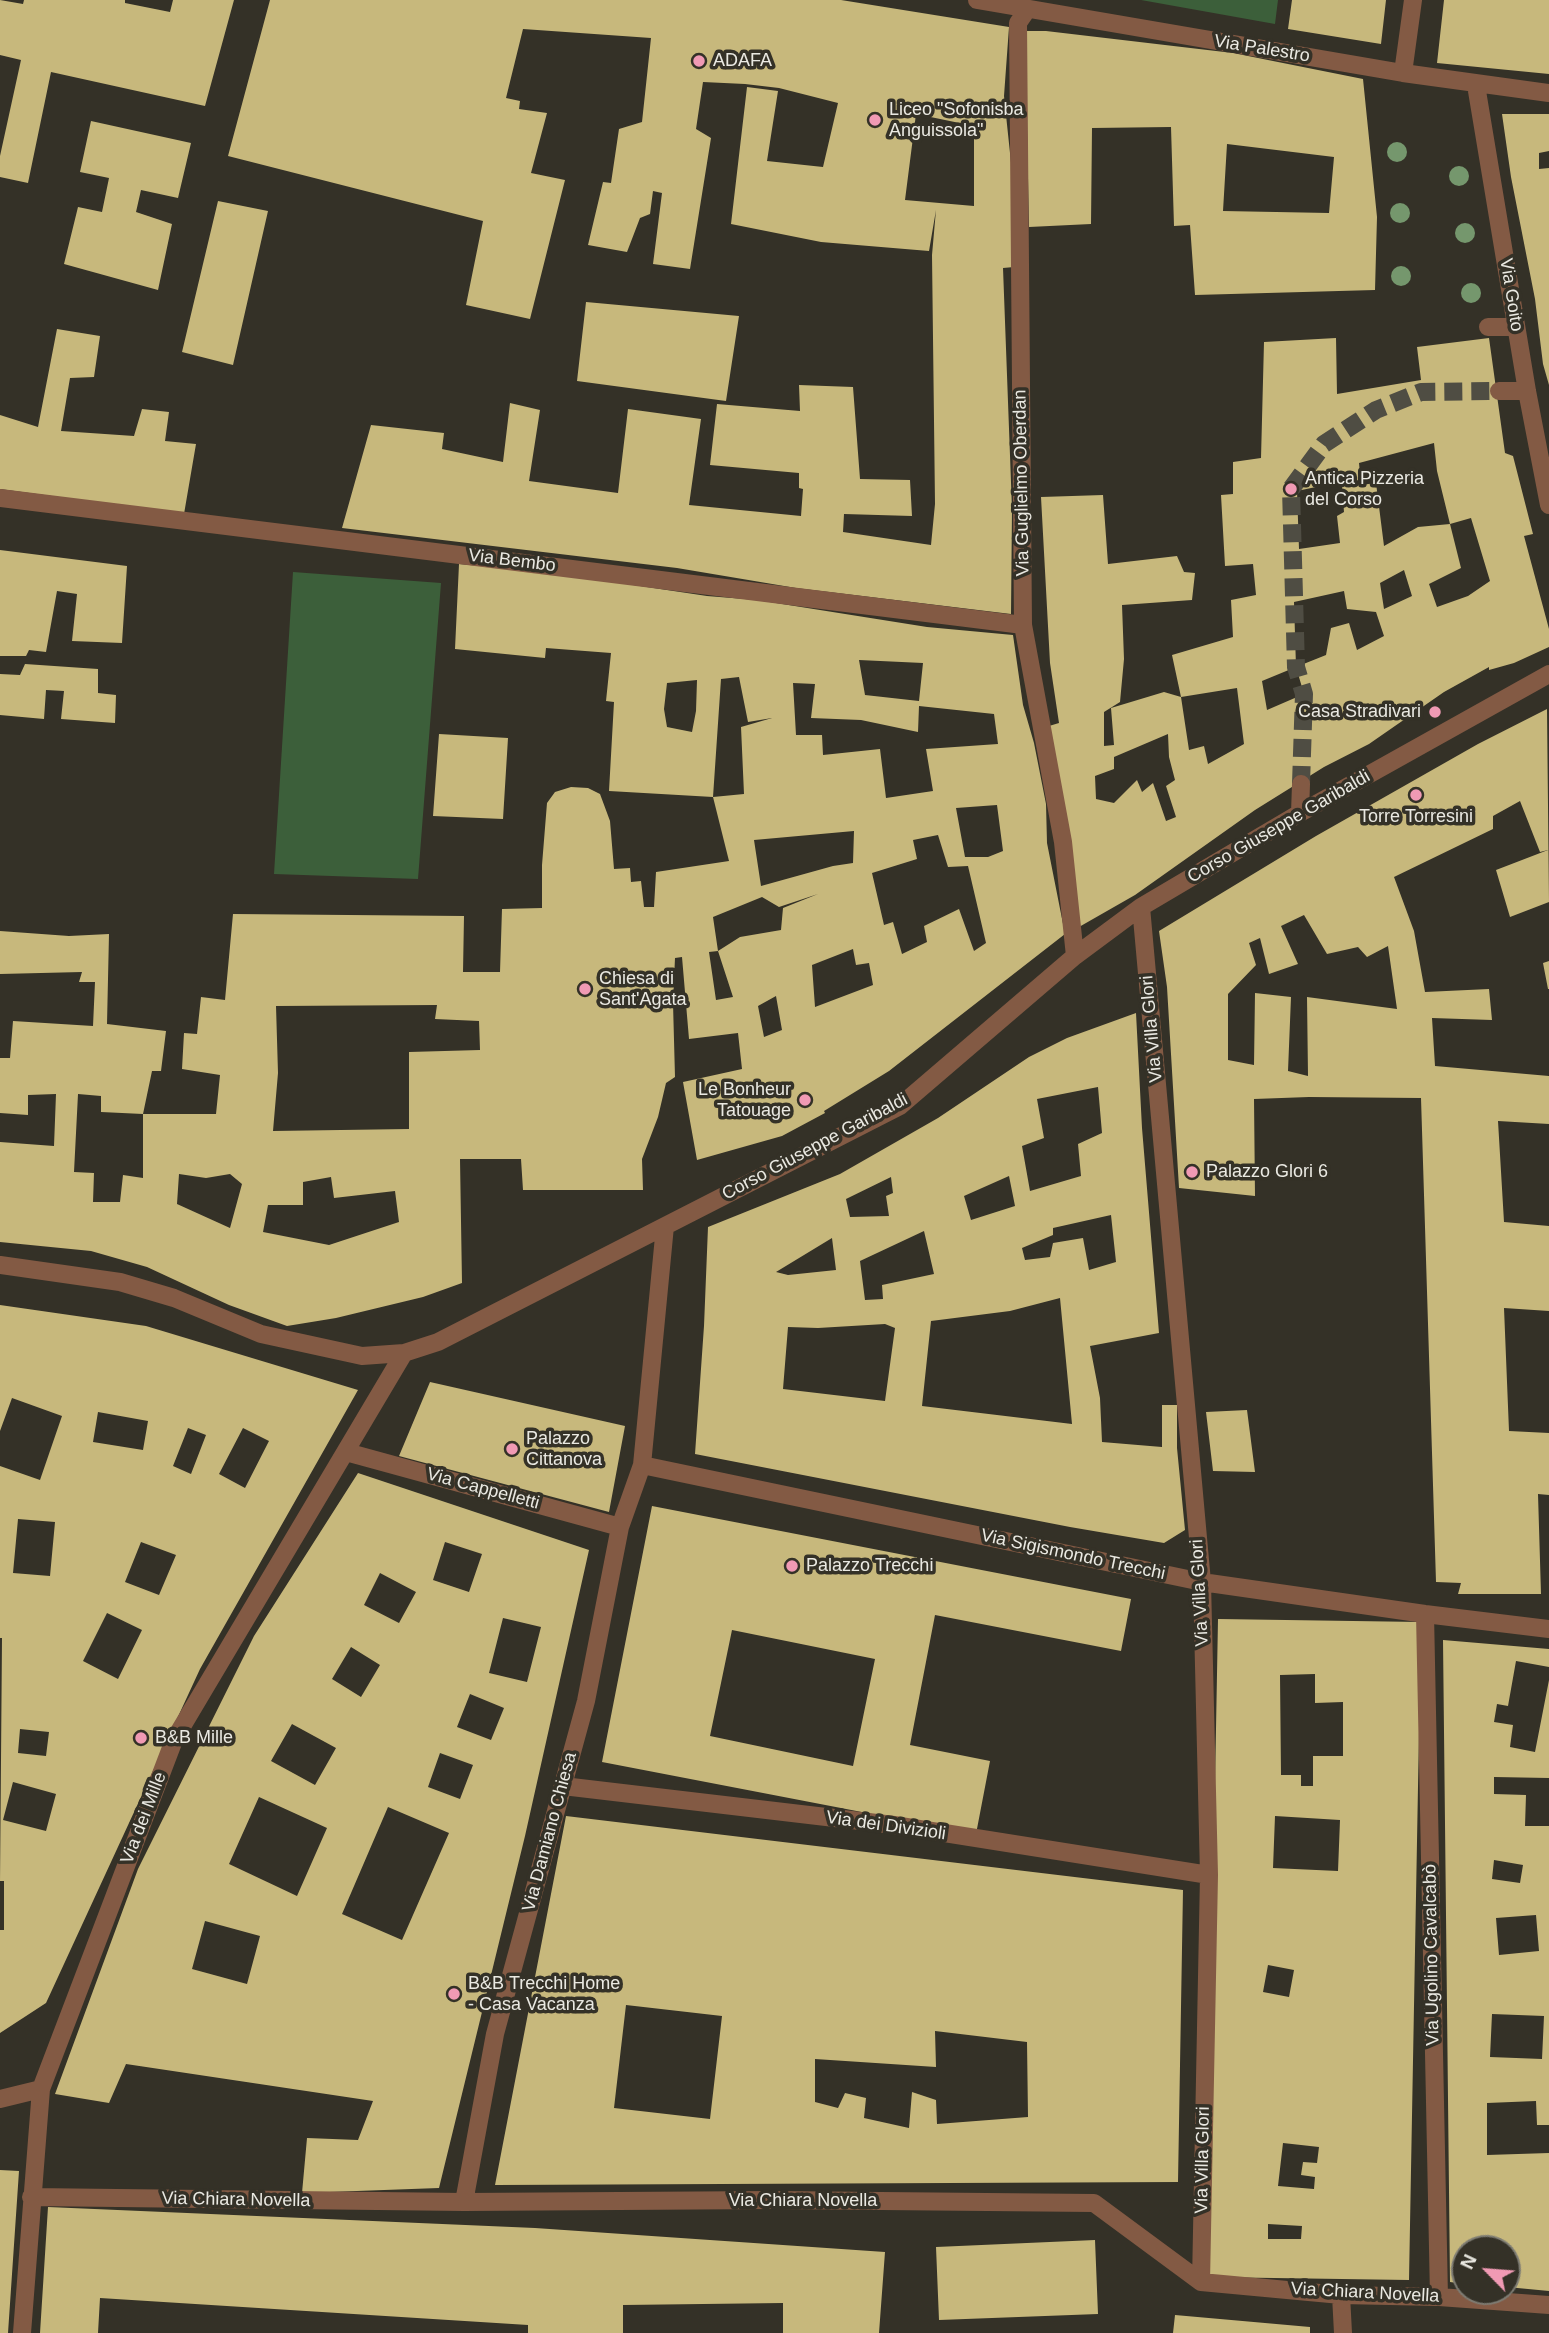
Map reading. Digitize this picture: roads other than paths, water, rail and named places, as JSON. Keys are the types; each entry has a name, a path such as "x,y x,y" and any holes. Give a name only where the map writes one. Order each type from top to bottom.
{"street":[{"name":"Via Palestro","path":"977,0 1476,85 1549,93"},
{"path":"1403,73 1413,0"},
{"name":"Via Guglielmo Oberdan","path":"1027,10 1018,23 1023,625 1063,842 1075,956"},
{"name":"Via Goito","path":"1476,85 1527,391 1549,505"},
{"path":"1488,327 1516,327"},
{"path":"1499,391 1527,391"},
{"name":"Via Bembo","path":"0,498 1023,625"},
{"name":"Corso Giuseppe Garibaldi","path":"0,1265 120,1282 174,1298 261,1334 362,1356 404,1353 438,1342 900,1106 1075,956 1141,907 1300,813 1547,681"},
{"path":"1300,813 1301,784"},
{"name":"Via Villa Glori","path":"1141,907 1202,1582 1209,1875 1201,2282"},
{"name":"Via Damiano Chiesa","path":"464,2202 495,2034 586,1701 620,1527 642,1465 665,1226"},
{"name":"Via dei Mille","path":"22,2333 41,2089 174,1740 404,1353"},
{"name":"Via Cappelletti","path":"346,1452 620,1527"},
{"name":"Via Sigismondo Trecchi","path":"642,1465 1202,1582 1549,1629"},
{"name":"Via Ugolino Cavalcabò","path":"1425,1614 1439,2297"},
{"name":"Via dei Divizioli","path":"563,1786 894,1825 1209,1875"},
{"path":"0,2099 41,2089"},
{"name":"Via Chiara Novella","path":"31,2197 464,2202 774,2200 1094,2203 1201,2282 1341,2295 1439,2297 1549,2305"},
{"path":"1341,2295 1343,2333"}],"tunnel":[{"path":"1301,784 1304,694 1296,667 1291,489 1324,444 1376,410 1421,392 1499,391"}],"place":[{"name":"ADAFA","path":"699,61"},
{"name":"Liceo \"Sofonisba Anguissola\"","path":"875,120"},
{"name":"Antica Pizzeria del Corso","path":"1291,489"},
{"name":"Casa Stradivari","path":"1435,712"},
{"name":"Torre Torresini","path":"1416,795"},
{"name":"Chiesa di Sant'Agata","path":"585,989"},
{"name":"Le Bonheur Tatouage","path":"805,1100"},
{"name":"Palazzo Glori 6","path":"1192,1172"},
{"name":"Palazzo Cittanova","path":"512,1449"},
{"name":"Palazzo Trecchi","path":"792,1566"},
{"name":"B&B Mille","path":"141,1738"},
{"name":"B&B Trecchi Home - Casa Vacanza","path":"454,1994"}]}
